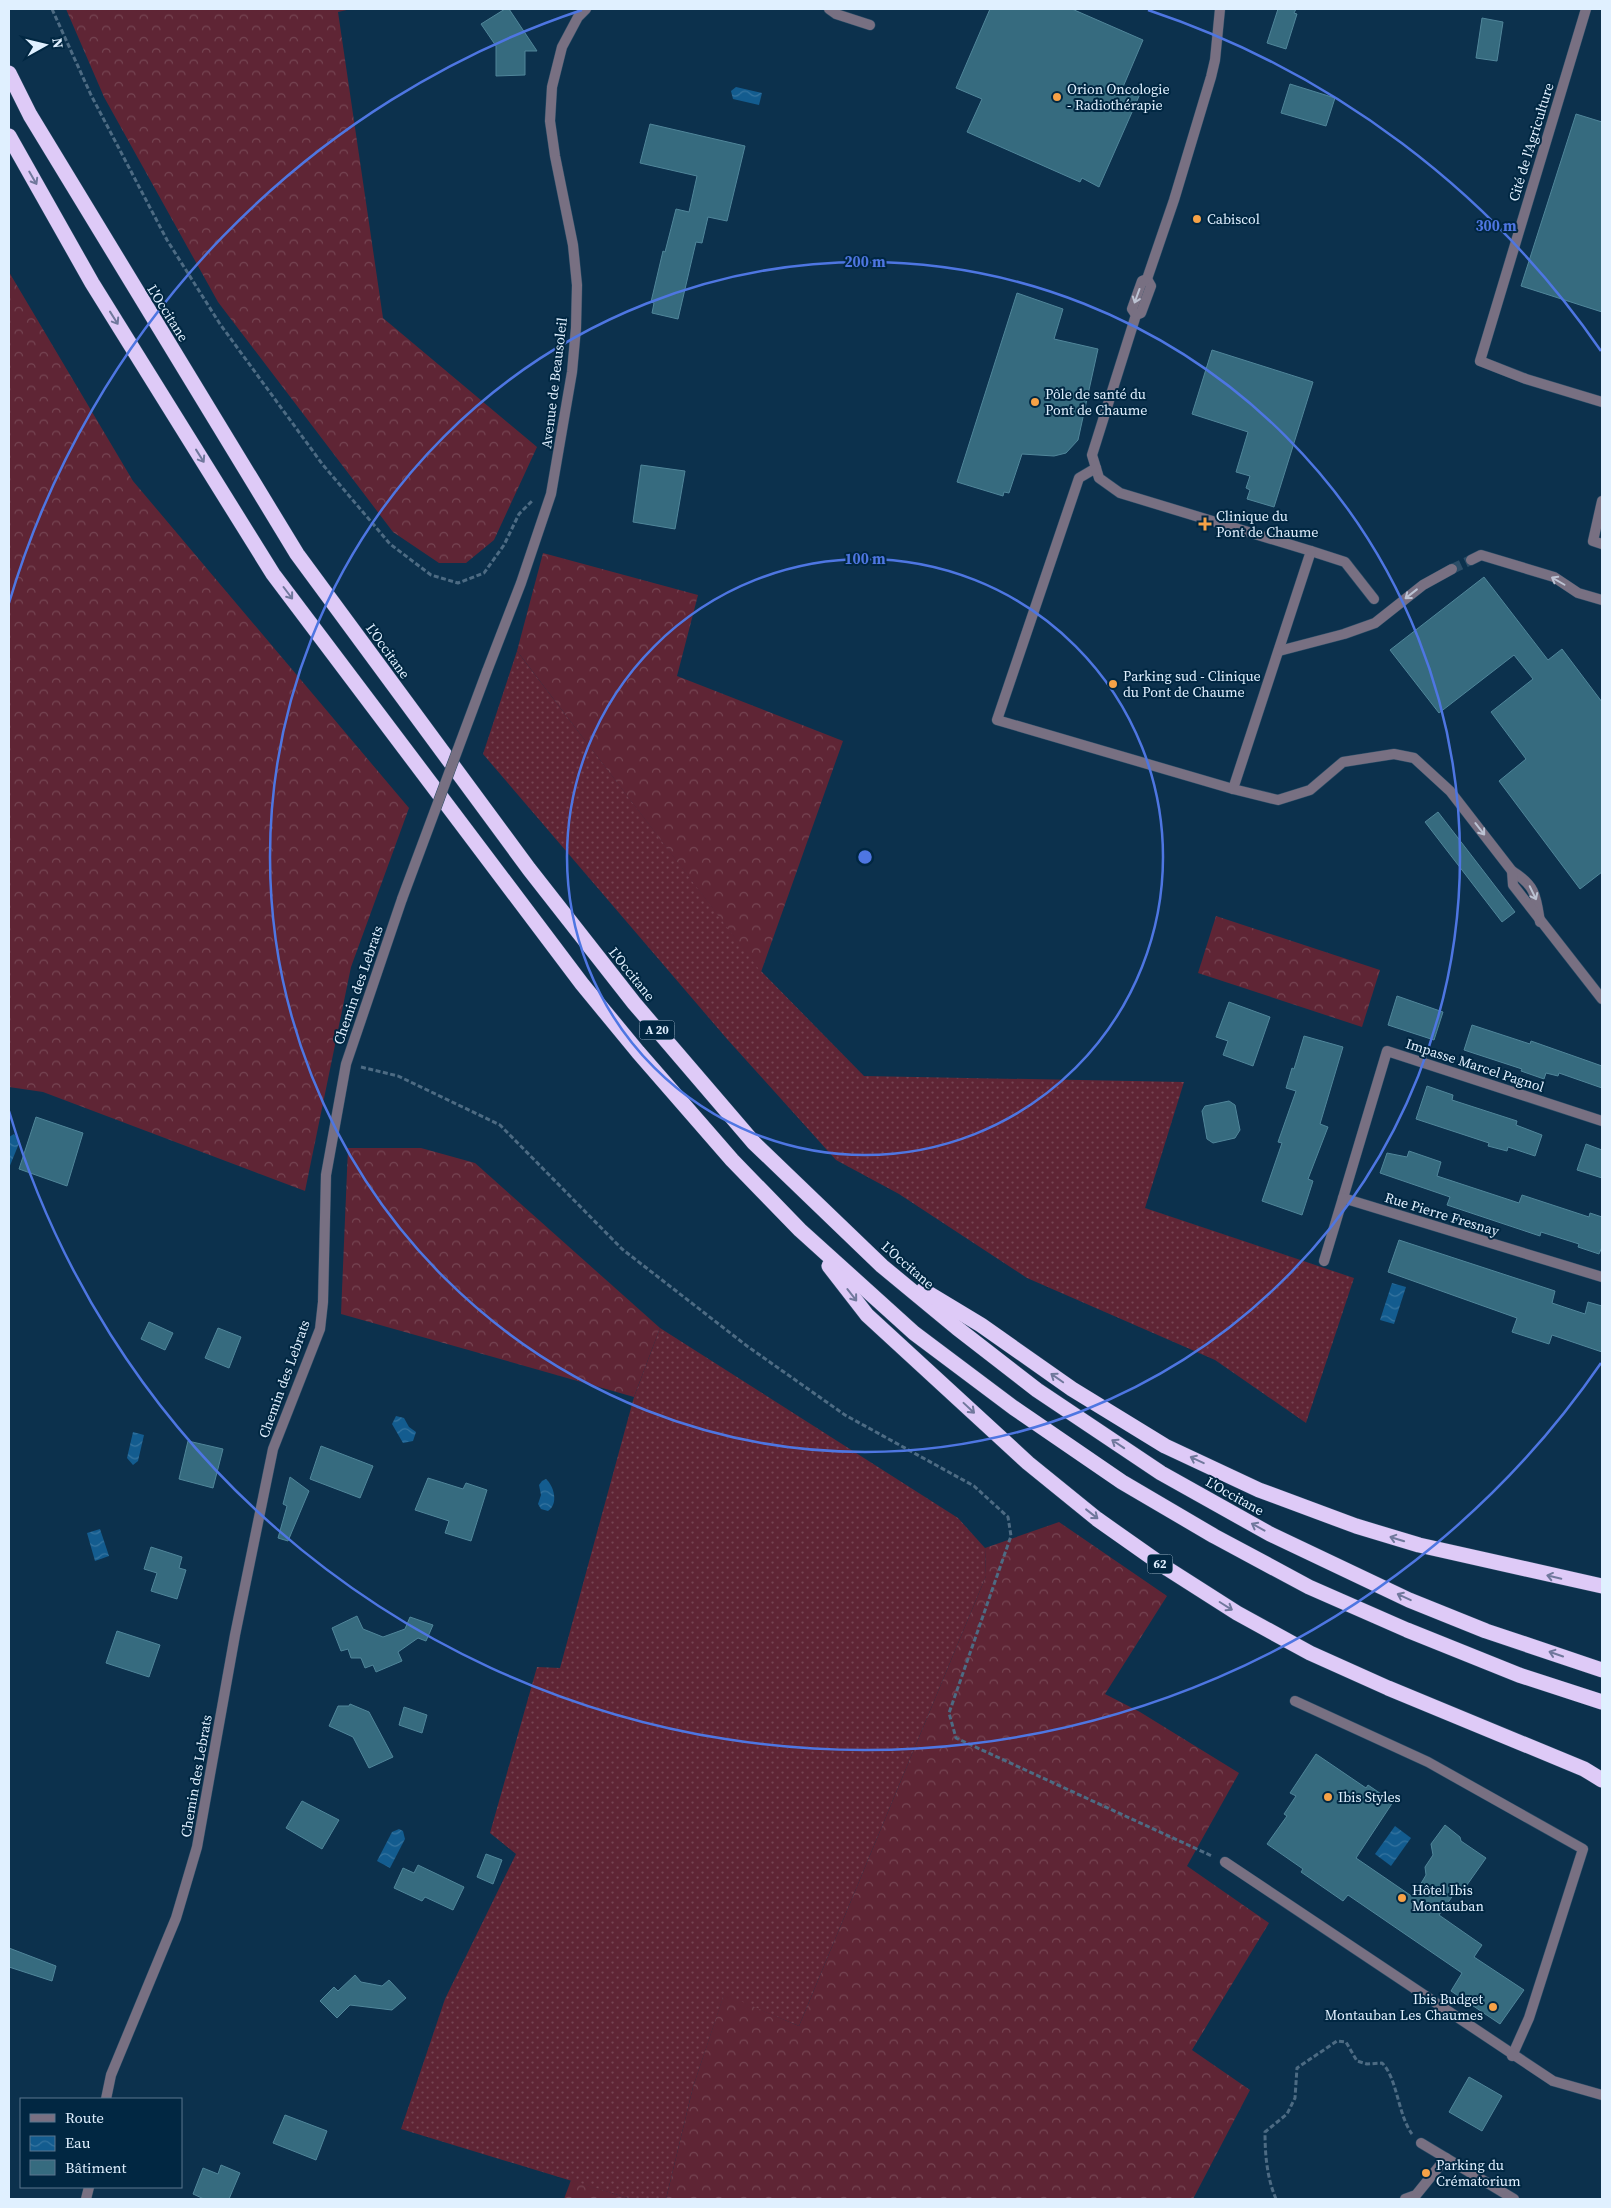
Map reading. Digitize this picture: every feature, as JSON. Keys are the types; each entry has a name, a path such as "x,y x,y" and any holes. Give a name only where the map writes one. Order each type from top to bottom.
{"highway":[{"name":"L'Occitane","path":"9,72 30,115 100,232 308,570 529,869 634,1003 754,1143 882,1266 1037,1390 1161,1473 1270,1534 1418,1603 1486,1631 1602,1670"},
{"name":"A 20","path":"9,136 92,283 273,574 582,984 726,1153 800,1230 914,1334 1014,1408 1122,1482 1214,1536 1309,1586 1407,1630 1518,1674 1602,1702"},
{"name":"62","path":"800,1230 867,1314 1028,1463 1097,1519 1168,1569 1237,1612 1310,1653 1388,1688 1584,1769 1602,1780"},
{"path":"882,1266 981,1325 1072,1389 1165,1446 1259,1490 1356,1526 1418,1545 1602,1586"}],"street":[{"name":"Avenue de Beausoleil","path":"488,671 521,583 551,494 572,372 578,285 573,244 555,156 550,121 552,87 562,48 578,17 586,9"},
{"path":"829,9 836,14 870,25"},
{"path":"1220,9 1215,60 1211,77 1174,200 1147,279 1151,286 1141,313 1136,315 1092,455 1100,478 1120,493 1345,562 1374,598"},
{"name":"Cité de l'Agriculture","path":"1586,9 1480,361 1602,402"},
{"path":"1096,468 1079,478 997,720 1278,800 1310,790 1342,762 1394,754 1414,758 1450,790 1512,871 1513,885 1602,999"},
{"path":"1602,501 1593,541 1602,544"},
{"path":"1234,789 1311,552"},
{"path":"1471,560 1481,555 1554,577 1578,593 1602,600"},
{"path":"1280,651 1344,634 1375,623 1423,585 1452,569"},
{"name":"Chemin des Lebrats","path":"106,2098 111,2075 176,1918 197,1847 234,1635 274,1449 320,1329 323,1302 326,1175 346,1064 402,899 488,671"},
{"name":"Impasse Marcel Pagnol","path":"1343,1198 1387,1051 1602,1121"},
{"path":"1324,1261 1343,1198"},
{"name":"Rue Pierre Fresnay","path":"1343,1198 1602,1278"},
{"path":"1295,1701 1428,1762 1583,1849 1529,2018 1512,2056"},
{"path":"1225,1862 1552,2081 1602,2095"},
{"path":"1421,2143 1514,2199"},
{"path":"1405,2199 1417,2197 1446,2158"}],"path":[{"path":"52,9 91,95 167,240 220,324 323,465 390,544 431,575 458,583 484,573 504,545 519,514 535,497"},
{"path":"346,1064 398,1076 500,1125 622,1249 731,1334 845,1415 974,1486 1008,1517 1011,1536 949,1713 956,1738 1225,1862"},
{"path":"1276,2199 1267,2168 1265,2132 1287,2114 1294,2098 1297,2068 1337,2041 1346,2042 1357,2061 1368,2064 1382,2063 1389,2069 1397,2100 1410,2132 1421,2143"}],"green space":[{"path":"66,9 351,9 338,12 383,318 537,447 494,540 466,563 439,563 393,532 218,302 104,97"},
{"path":"9,272 133,481 409,808 351,967 305,1191 43,1092 9,1087"},
{"path":"543,553 698,595 677,676 843,741 761,972 517,651"},
{"path":"517,651 761,971 864,1076 1184,1082 1145,1208 1354,1278 1306,1423 1215,1360 1027,1278 899,1194 836,1160 727,1039 483,754"},
{"path":"1216,916 1380,970 1362,1027 1198,973"},
{"path":"348,1148 421,1148 475,1163 660,1328 634,1397 341,1314"},
{"path":"660,1328 958,1518 985,1548 986,1576 799,2026 724,1995 693,2087 666,2199 631,2199 401,2129 445,1999 516,1854 490,1833 537,1667 560,1668 634,1397"},
{"path":"1059,1522 1167,1596 1105,1694 1140,1712 1239,1773 1187,1866 1269,1923 1192,2050 1250,2090 1193,2199 666,2199 693,2087 724,1994 799,2026 986,1576 985,1548"},
{"path":"571,2180 631,2199 564,2199"}],"water":[{"path":"736,87 762,93 759,105 733,99 731,91"},
{"path":"14,1134 20,1141 9,1168 9,1137"},
{"path":"1392,1283 1406,1287 1394,1324 1380,1320"},
{"path":"396,1416 404,1418 409,1427 416,1432 413,1441 403,1443 392,1424"},
{"path":"133,1432 144,1435 138,1461 133,1465 127,1458"},
{"path":"546,1479 554,1495 553,1504 548,1511 541,1509 538,1504 541,1495 539,1485"},
{"path":"100,1529 109,1556 95,1561 87,1533"},
{"path":"1395,1826 1411,1838 1391,1866 1375,1854"},
{"path":"399,1829 403,1831 405,1839 390,1868 377,1861 392,1832"}],"building":[{"path":"505,9 509,9 537,51 525,51 525,75 496,76 496,46 481,24"},
{"name":"Orion Oncologie - Radiothérapie","path":"990,9 1072,9 1143,40 1123,87 1140,94 1099,187 1082,178 1080,182 967,132 982,99 956,88"},
{"path":"1278,9 1296,9 1294,13 1297,14 1286,49 1267,43"},
{"path":"1482,18 1503,22 1497,61 1476,58"},
{"path":"1290,84 1335,98 1326,126 1281,113"},
{"path":"1576,114 1602,122 1602,312 1521,286"},
{"path":"650,124 745,146 727,221 708,217 702,243 696,242 678,319 652,313 654,303 651,302 663,251 665,252 676,209 689,212 697,176 640,163"},
{"name":"Pôle de santé du Pont de Chaume","path":"1017,293 1063,309 1054,339 1098,349 1078,440 1066,453 1054,456 1022,454 1009,493 1004,492 1003,496 957,482"},
{"path":"1212,350 1313,382 1274,507 1247,499 1250,490 1246,488 1250,476 1236,472 1248,432 1192,414"},
{"path":"641,465 685,471 675,529 633,522"},
{"path":"1484,577 1548,660 1562,649 1602,702 1602,872 1580,889 1499,781 1526,759 1491,712 1533,679 1514,655 1439,713 1390,650"},
{"path":"1438,812 1515,912 1502,922 1425,822"},
{"path":"1397,996 1443,1012 1434,1040 1388,1025"},
{"path":"1229,1002 1270,1017 1253,1066 1223,1055 1228,1041 1216,1037"},
{"path":"1472,1025 1530,1044 1531,1041 1602,1066 1602,1088 1559,1073 1558,1076 1546,1073 1544,1079 1521,1071 1522,1069 1464,1050"},
{"path":"1304,1036 1343,1047 1320,1124 1328,1127 1308,1179 1313,1181 1302,1215 1262,1201 1282,1143 1278,1142 1296,1091 1286,1088"},
{"path":"1427,1086 1453,1095 1452,1100 1517,1121 1516,1125 1542,1135 1535,1156 1508,1147 1507,1151 1488,1146 1489,1143 1416,1119"},
{"path":"1229,1101 1235,1105 1240,1130 1235,1138 1213,1143 1207,1139 1202,1111 1205,1106"},
{"path":"36,1117 83,1133 67,1186 19,1169"},
{"path":"1586,1144 1602,1150 1602,1178 1577,1170"},
{"path":"1409,1151 1441,1162 1437,1176 1519,1203 1522,1195 1589,1217 1590,1213 1602,1217 1602,1247 1599,1254 1578,1247 1579,1244 1541,1232 1540,1236 1447,1205 1450,1197 1380,1173 1387,1153 1407,1157"},
{"path":"1399,1240 1555,1291 1552,1303 1585,1314 1588,1302 1602,1306 1602,1352 1552,1335 1549,1344 1512,1332 1517,1318 1388,1272"},
{"path":"149,1322 173,1333 165,1350 141,1339"},
{"path":"218,1328 241,1337 229,1368 205,1358"},
{"path":"188,1441 223,1449 213,1488 179,1479"},
{"path":"321,1446 373,1466 360,1498 310,1479"},
{"path":"290,1477 309,1491 288,1541 278,1538 287,1506 283,1504"},
{"path":"428,1478 463,1489 466,1483 487,1490 471,1541 445,1533 449,1521 415,1510"},
{"path":"151,1547 182,1557 179,1568 186,1570 177,1599 151,1591 157,1573 144,1569"},
{"path":"357,1616 363,1629 383,1637 405,1629 410,1617 433,1625 426,1641 418,1638 398,1652 402,1661 376,1672 373,1665 365,1668 361,1658 351,1658 348,1649 341,1651 332,1628"},
{"path":"117,1631 160,1645 149,1677 106,1663"},
{"path":"350,1704 369,1712 393,1757 369,1768 353,1737 329,1726 338,1706 349,1706"},
{"path":"404,1707 427,1715 422,1733 399,1725"},
{"path":"1316,1754 1366,1788 1368,1785 1393,1802 1356,1858 1413,1897 1426,1875 1425,1867 1433,1855 1431,1844 1445,1825 1460,1837 1461,1841 1486,1858 1462,1892 1454,1894 1439,1915 1482,1945 1474,1957 1524,1990 1500,2024 1451,1991 1462,1973 1348,1895 1343,1901 1301,1872 1303,1869 1267,1844 1287,1816 1284,1814 1296,1796 1290,1793"},
{"path":"302,1801 339,1820 322,1849 286,1828"},
{"path":"486,1854 502,1860 493,1884 477,1877"},
{"path":"418,1865 464,1887 453,1910 425,1897 422,1901 394,1888 403,1868 414,1873"},
{"path":"9,1948 56,1966 52,1981 9,1967"},
{"path":"355,1975 361,1982 382,1986 389,1980 406,1998 392,2010 350,2005 337,2018 320,2001 334,1987 338,1991"},
{"path":"1469,2077 1502,2096 1482,2131 1449,2112"},
{"path":"285,2115 327,2131 316,2160 273,2143"},
{"path":"221,2165 240,2173 229,2199 204,2199 193,2194 203,2168 218,2174"}],"tunnel":[{"path":"1452,569 1471,560"}],"place":[{"name":"Orion Oncologie - Radiothérapie","path":"1057,97"},
{"name":"Cabiscol","path":"1197,219"},
{"name":"Pôle de santé du Pont de Chaume","path":"1035,402"},
{"name":"Clinique du Pont de Chaume","path":"1205,524"},
{"name":"Parking sud - Clinique du Pont de Chaume","path":"1113,684"},
{"name":"Ibis Styles","path":"1328,1797"},
{"name":"Hôtel Ibis Montauban","path":"1402,1898"},
{"name":"Ibis Budget Montauban Les Chaumes","path":"1493,2007"},
{"name":"Parking du Crématorium","path":"1426,2173"}]}
